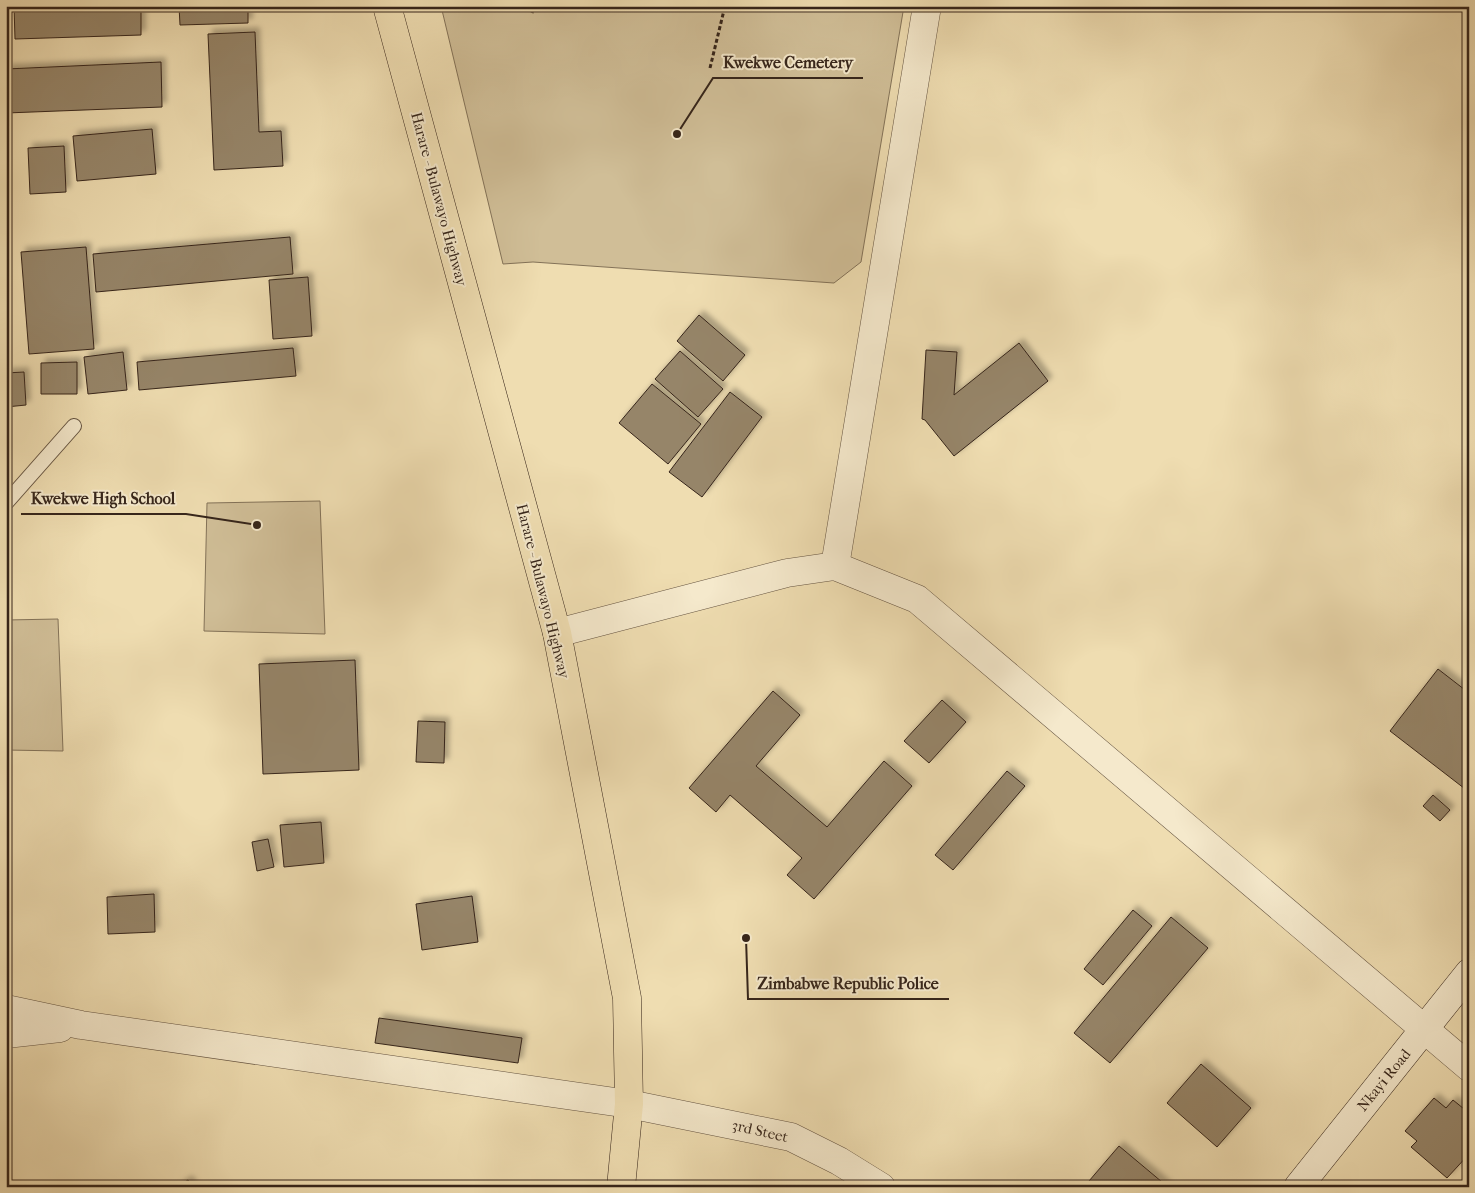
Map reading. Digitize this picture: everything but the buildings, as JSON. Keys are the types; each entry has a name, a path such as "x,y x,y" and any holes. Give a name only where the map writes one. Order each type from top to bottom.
{"highway":[{"name":"Harare - Bulawayo Highway","path":"387,6 557,633 627,998 629,1104 621,1187"}],"street":[{"path":"835,566 927,6"},
{"path":"557,633 788,573 835,566 917,599 1469,1067"},
{"name":"Nkayi Road","path":"1298,1187 1469,973"},
{"path":"6,1009 81,1025"},
{"path":"6,1022 6,1030"},
{"path":"6,1034 81,1025"},
{"name":"3rd Steet","path":"81,1025 629,1104 790,1137 839,1161 881,1187"}],"lane":[{"path":"6,503 74,426"}],"path":[{"path":"532,13 534,6"},
{"path":"710,68 725,6"}],"shaded area":[{"path":"441,6 904,6 861,262 834,283 533,262 503,264"},
{"path":"320,501 325,634 204,631 207,503"},
{"path":"58,619 63,751 6,750 6,620"}],"place":[{"name":"Kwekwe Cemetery","path":"677,134"},
{"name":"Kwekwe High School","path":"257,525"},
{"name":"Zimbabwe Republic Police","path":"746,938"}]}
